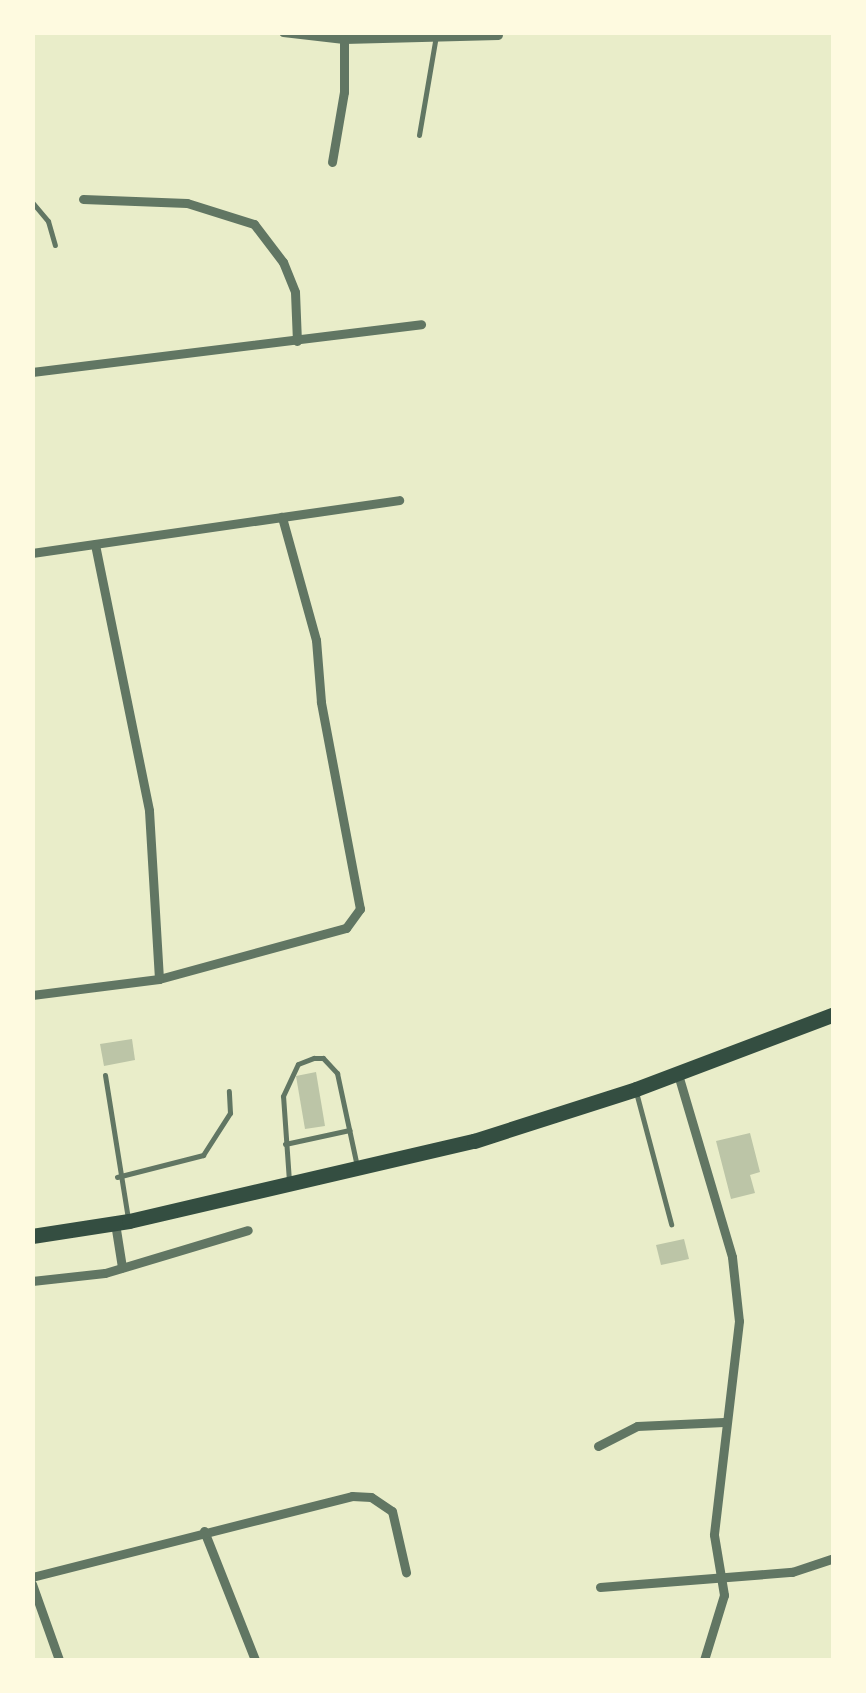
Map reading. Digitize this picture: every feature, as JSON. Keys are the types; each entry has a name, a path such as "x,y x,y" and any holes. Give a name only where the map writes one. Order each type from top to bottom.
{"main road":[{"path":"32,1236 122,1222 474,1141 636,1089 834,1014"}],"street":[{"path":"283,32 344,39 498,35"},
{"path":"332,162 344,39"},
{"path":"83,199 187,203 254,224 284,262 294,292 297,340"},
{"path":"32,372 421,324"},
{"path":"32,553 399,500"},
{"path":"32,994 159,979 346,928 360,908 321,702 316,640 282,517"},
{"path":"94,544 148,810 159,979"},
{"path":"677,1071 737,1288 738,1350 724,1422 714,1535 721,1577 721,1618 704,1660"},
{"path":"122,1222 122,1267"},
{"path":"32,1281 122,1267 248,1230"},
{"path":"598,1446 637,1426 724,1422"},
{"path":"59,1660 32,1580 204,1530 370,1497 392,1511 399,1525 406,1572"},
{"path":"204,1530 256,1660"},
{"path":"600,1587 792,1572 834,1558"}],"lane":[{"path":"419,135 436,36"},
{"path":"32,202 48,221 55,245"},
{"path":"289,1184 283,1096 298,1064 314,1058 332,1064 357,1168"},
{"path":"105,1075 122,1222"},
{"path":"636,1089 671,1224"},
{"path":"117,1177 203,1155 230,1114 230,1091"},
{"path":"284,1144 350,1130"}],"building":[{"path":"132,1039 135,1060 104,1066 100,1044"},
{"path":"316,1072 325,1126 305,1129 296,1076"},
{"path":"750,1133 760,1172 750,1175 755,1193 731,1199 716,1141"},
{"path":"684,1239 689,1259 661,1265 656,1245"}]}
